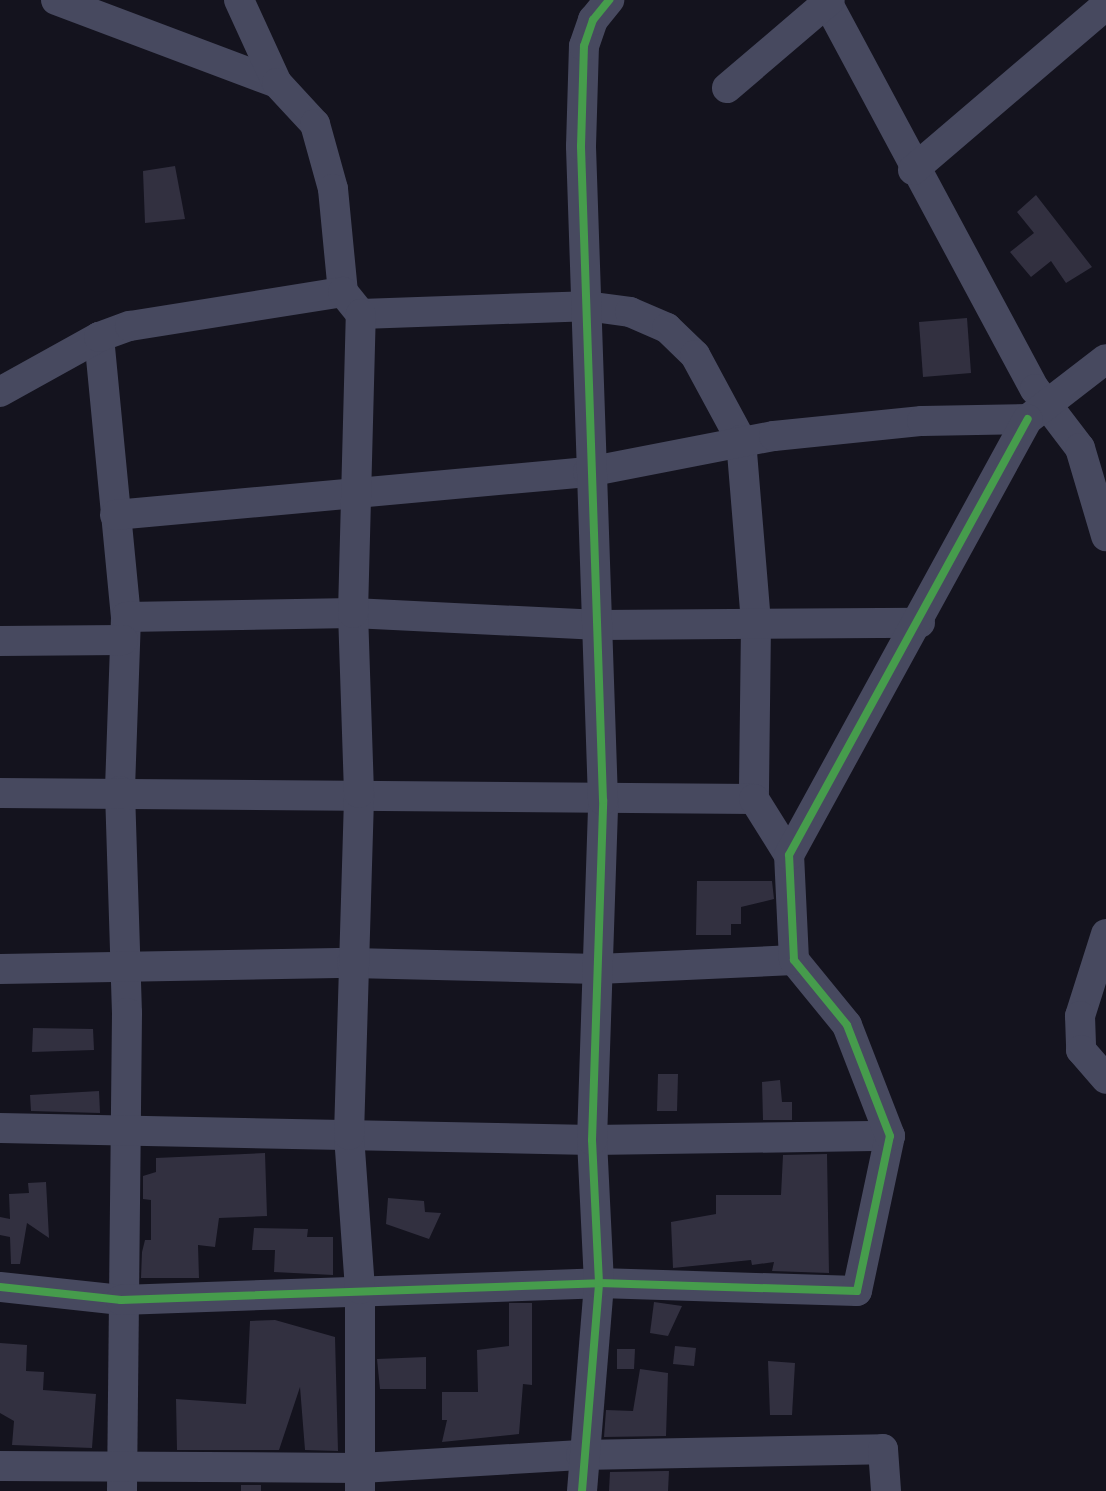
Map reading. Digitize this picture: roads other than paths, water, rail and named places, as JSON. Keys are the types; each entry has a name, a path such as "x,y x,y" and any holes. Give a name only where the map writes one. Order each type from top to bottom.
{"street":[{"path":"56,0 277,83"},
{"path":"239,0 277,83 315,124 333,189 352,303 356,496 353,613 359,793 352,963 349,1135 360,1289 361,1480"},
{"path":"582,1491 581,1455 598,1283 592,1140 603,800 600,625 588,472 584,46 593,20 609,0"},
{"path":"727,88 828,1 1038,413 1090,467 1106,536"},
{"path":"913,170 1106,5"},
{"path":"0,392 99,337 130,326 352,303 586,306 630,312 667,328 695,355 741,440 756,624 754,799 789,855 794,960 847,1025 890,1136 857,1292 598,1283 360,1289 121,1300 0,1287"},
{"path":"99,337 125,629 120,791 124,967 122,1478"},
{"path":"789,855 1038,413 1106,358"},
{"path":"115,514 356,496 588,472 741,440 922,421 1038,413"},
{"path":"0,641 125,629 353,613 600,625 920,623"},
{"path":"0,793 120,791 359,793 603,800 754,799"},
{"path":"1106,934 1080,1016 1081,1050 1106,1079"},
{"path":"0,969 352,963 598,969 794,960"},
{"path":"0,1128 592,1140 890,1136"},
{"path":"0,1466 122,1478 361,1480 581,1455 883,1449 886,1491"}]}
